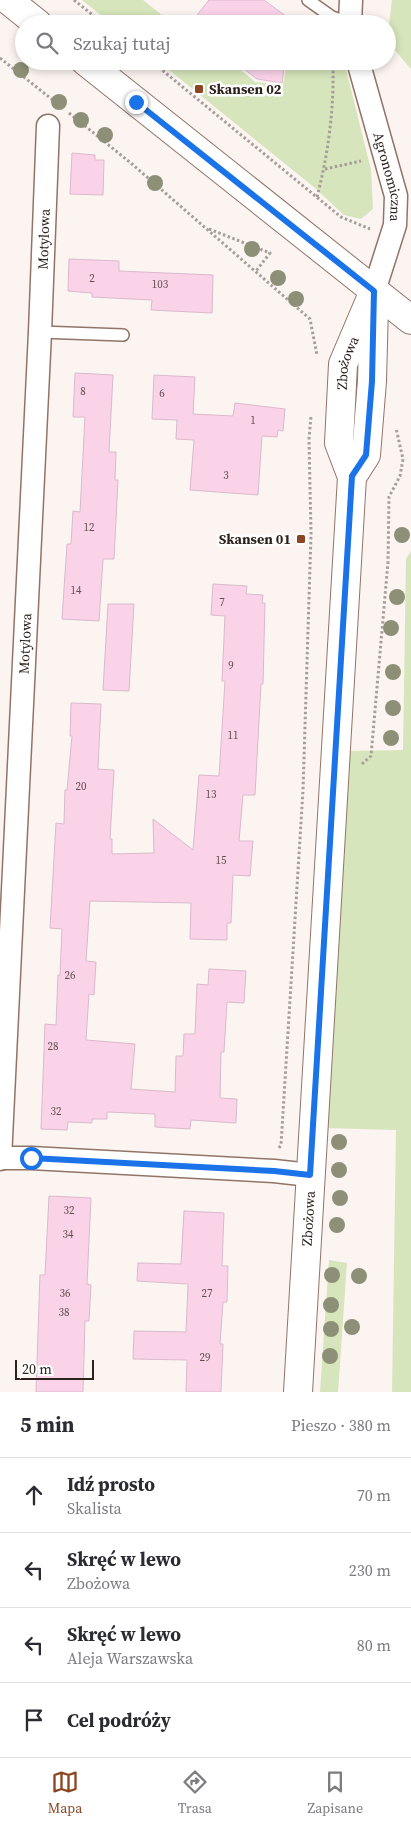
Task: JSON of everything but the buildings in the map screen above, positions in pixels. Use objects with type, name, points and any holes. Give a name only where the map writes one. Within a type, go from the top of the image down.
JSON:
[{"type":"street","points":[[8,0],[27,15]]},
{"type":"street","points":[[350,15],[351,0]]},
{"type":"street","points":[[96,70],[411,320]]},
{"type":"street","name":"Agronomiczna","points":[[361,70],[396,196],[395,225],[374,291]]},
{"type":"street","name":"Motylowa","points":[[0,1159],[40,332],[48,126]]},
{"type":"street","name":"Zbożowa","points":[[352,476],[366,455],[374,291]]},
{"type":"street","name":"Zbożowa","points":[[298,1392],[352,476],[339,443],[343,364],[374,291]]},
{"type":"street","points":[[0,1159],[31,1158],[274,1171],[310,1175]]},
{"type":"lane","points":[[308,0],[329,15]]},
{"type":"lane","points":[[40,332],[123,335]]},
{"type":"path","points":[[74,0],[93,15]]},
{"type":"path","points":[[0,58],[15,70]]},
{"type":"path","points":[[15,70],[62,107]]},
{"type":"path","points":[[162,70],[341,218],[372,230]]},
{"type":"path","points":[[317,197],[325,169],[333,91],[333,70]]},
{"type":"path","points":[[69,112],[310,319],[317,354],[316,363]]},
{"type":"path","points":[[205,227],[270,253],[256,271]]},
{"type":"path","points":[[333,793],[371,756],[388,562],[389,497],[400,476],[403,459],[393,415],[370,398]]},
{"type":"path","points":[[274,1171],[276,1153],[281,1145],[303,790],[311,534],[309,439],[312,411]]},
{"type":"green space","points":[[82,0],[143,0],[162,15],[101,15]]},
{"type":"green space","points":[[392,0],[411,0],[411,69],[396,52],[396,15],[390,15]]},
{"type":"green space","points":[[169,70],[241,70],[255,82],[283,85],[286,70],[346,70],[371,170],[373,209],[361,219],[344,215],[315,188]]},
{"type":"green space","points":[[411,551],[411,1392],[392,1392],[396,1130],[326,1128],[348,751],[403,750],[406,559]]},
{"type":"green space","points":[[329,1260],[347,1263],[338,1392],[320,1392]]},
{"type":"place","name":"Skansen 02","points":[[199,89]]},
{"type":"place","name":"Skansen 01","points":[[301,539]]},
{"type":"route","points":[[31,1158],[274,1171],[310,1175],[352,476],[366,455],[372,381],[374,291],[136,102]]}]
